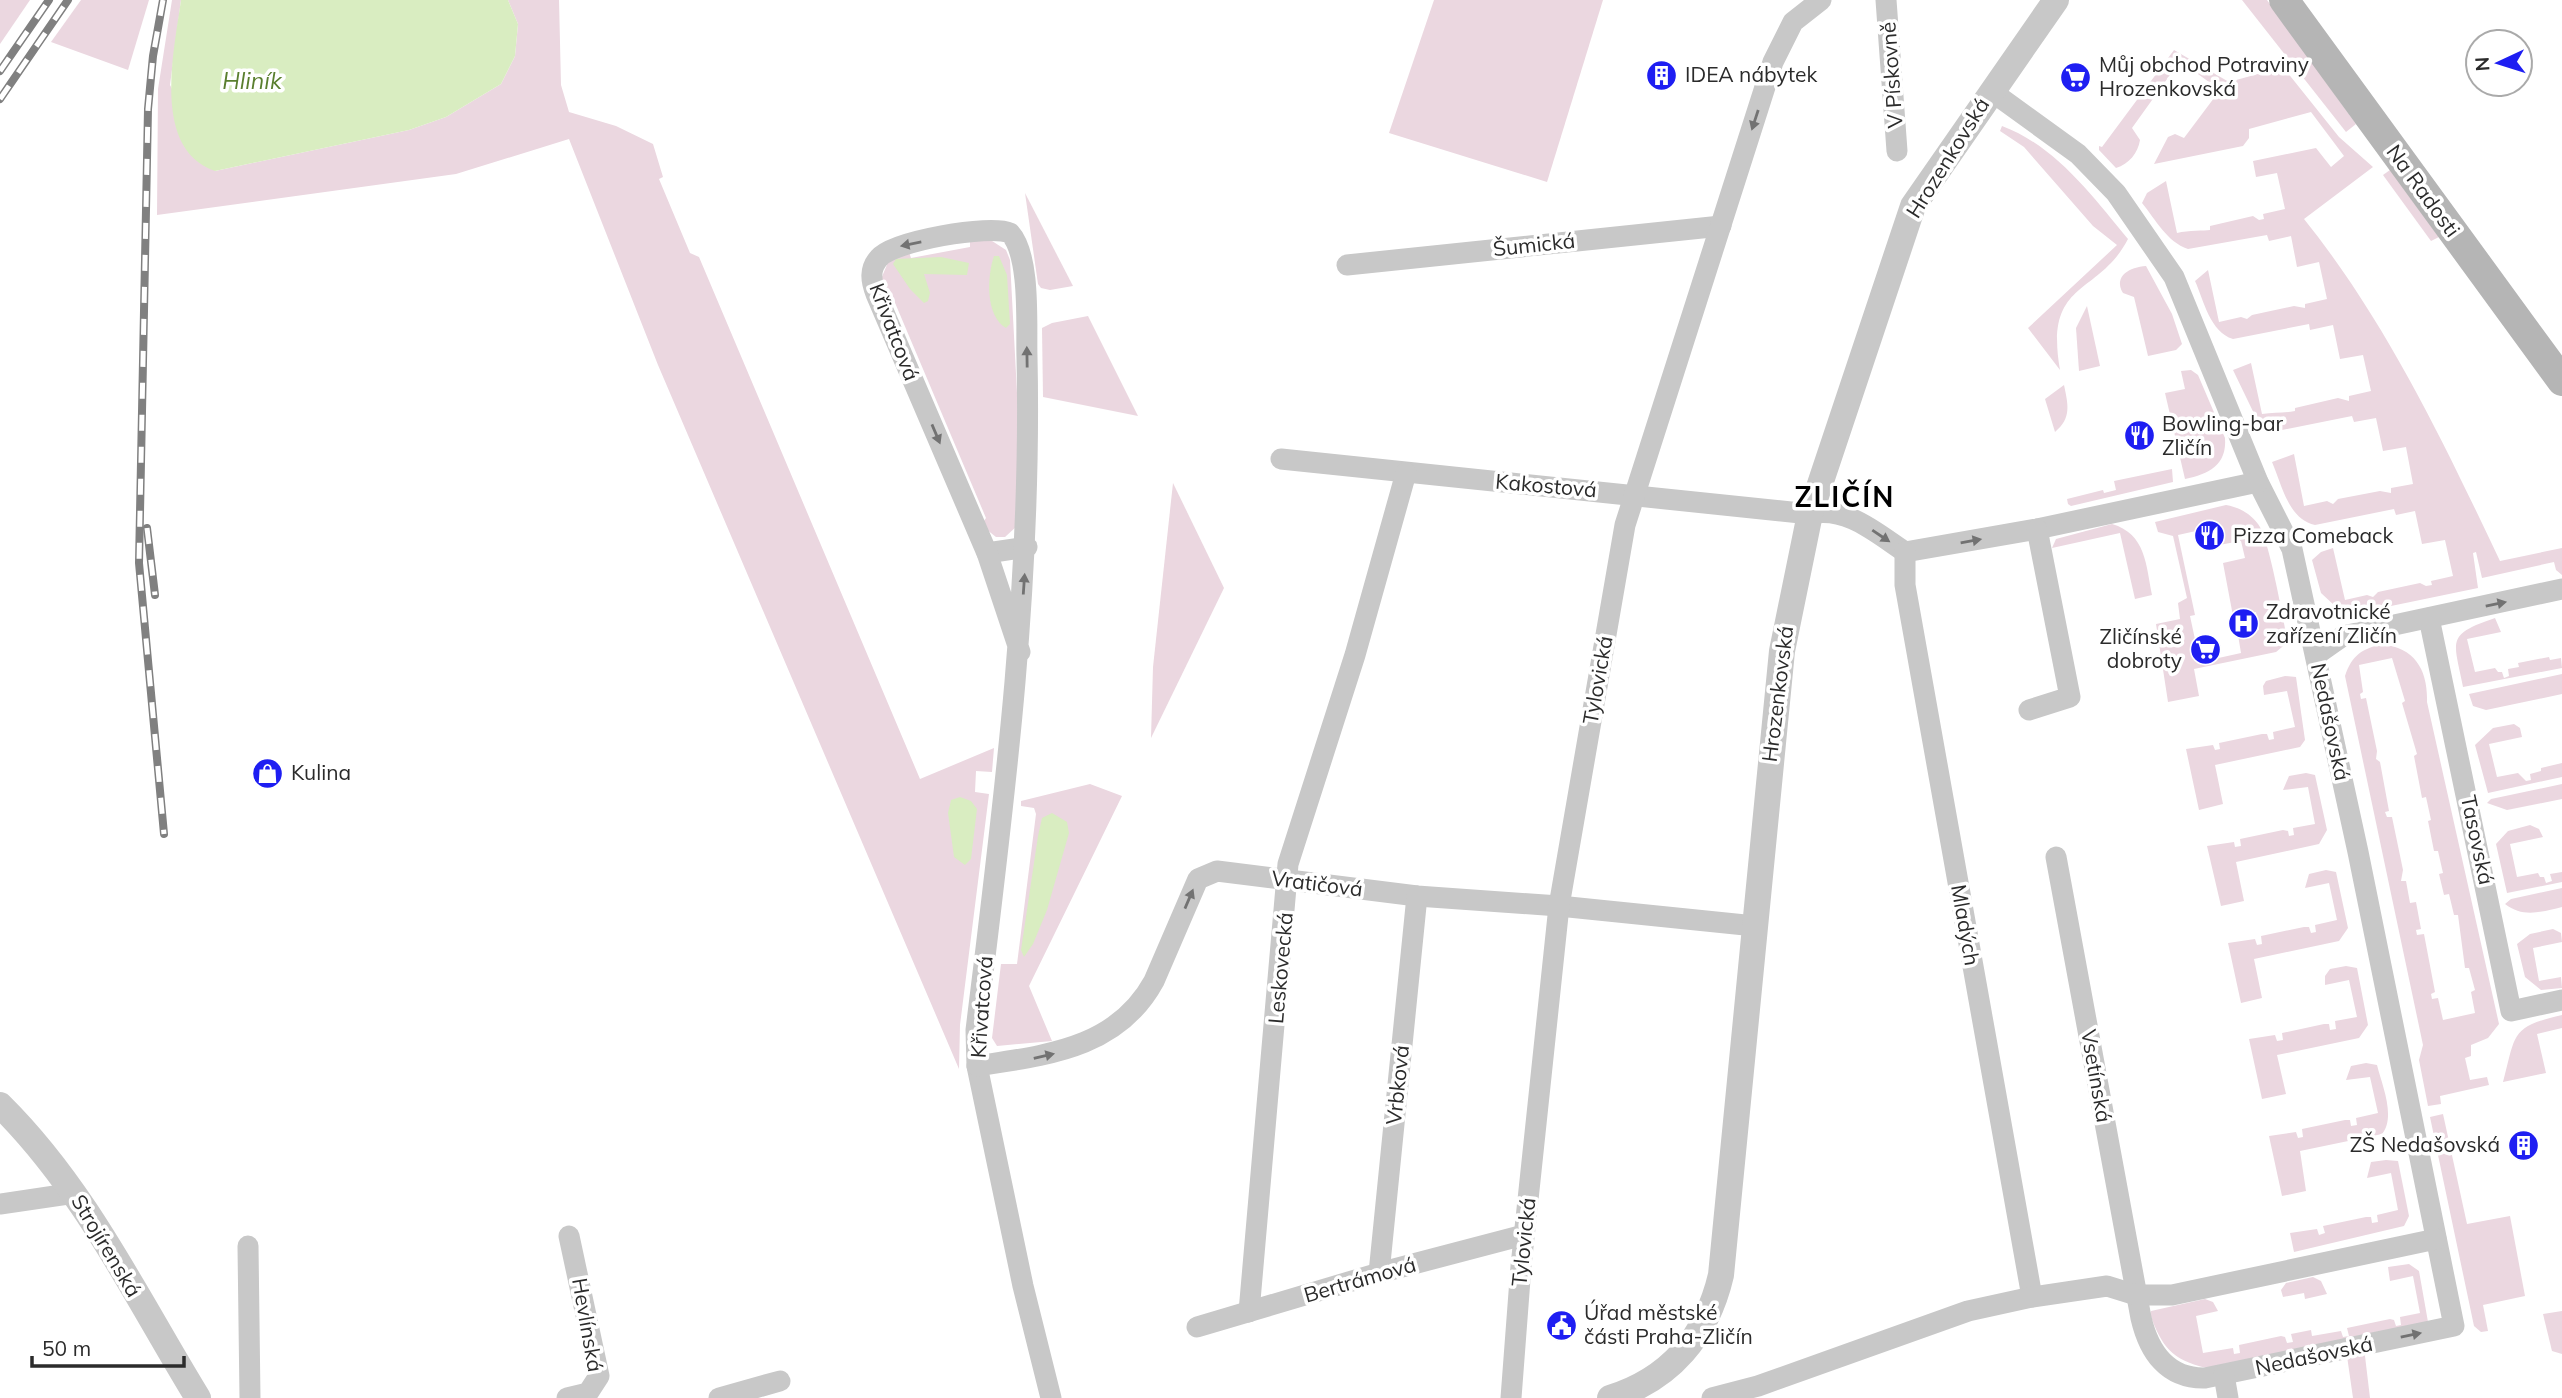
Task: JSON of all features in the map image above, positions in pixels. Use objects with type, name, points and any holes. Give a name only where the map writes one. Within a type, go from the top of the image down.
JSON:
[{"type":"main road","name":"Na Radosti","points":[[2284,0],[2562,381]]},
{"type":"street","name":"Tylovická","points":[[1511,1398],[1524,1235],[1559,906],[1625,525],[1783,38],[1800,15],[1821,0]]},
{"type":"street","name":"V Pískovně","points":[[1886,0],[1897,151]]},
{"type":"street","name":"Hrozenkovská","points":[[1617,1398],[1648,1382],[1674,1364],[1697,1338],[1714,1301],[1726,1238],[1782,651],[1810,513],[1913,206],[2056,0]]},
{"type":"street","name":"Nedašovská","points":[[1991,91],[2078,154],[2116,192],[2174,277],[2258,482],[2292,549],[2454,1326],[2224,1375],[2197,1378],[2165,1366],[2154,1354],[2144,1332],[2136,1294]]},
{"type":"street","name":"Šumická","points":[[1347,265],[1721,226]]},
{"type":"street","name":"Křivatcová","points":[[1020,652],[987,553],[876,294],[872,272],[879,257],[894,248],[988,229],[1004,231],[1016,240],[1024,278],[1028,413],[1027,547],[1020,652],[976,1030],[977,1066],[1023,1286],[1051,1398]]},
{"type":"street","name":"Kakostová","points":[[1281,459],[1810,513]]},
{"type":"street","name":"Leskovecká","points":[[1249,1312],[1288,864],[1355,655],[1406,473]]},
{"type":"street","points":[[1810,513],[1826,510],[1841,514],[1905,552],[2037,530],[2258,482]]},
{"type":"street","points":[[2029,710],[2070,697],[2037,530]]},
{"type":"street","points":[[987,553],[1027,547]]},
{"type":"street","name":"Mladých","points":[[1905,552],[1907,599],[2032,1297]]},
{"type":"street","points":[[2316,655],[2343,636],[2562,589]]},
{"type":"street","name":"Tasovská","points":[[2429,618],[2511,1011],[2562,1000]]},
{"type":"street","name":"Vsetínská","points":[[2056,857],[2136,1294]]},
{"type":"street","name":"Vratičová","points":[[977,1066],[1043,1057],[1076,1047],[1121,1024],[1145,997],[1200,877],[1217,871],[1417,896],[1559,906],[1755,926]]},
{"type":"street","name":"Vrbková","points":[[1379,1273],[1417,896]]},
{"type":"street","name":"Strojírenská","points":[[0,1105],[48,1156],[75,1192],[198,1398]]},
{"type":"street","points":[[0,1204],[75,1192]]},
{"type":"street","name":"Bertrámová","points":[[1198,1328],[1379,1273],[1524,1235]]},
{"type":"street","name":"Hevlínská","points":[[568,1398],[588,1392],[599,1376],[569,1236]]},
{"type":"street","points":[[1712,1398],[1758,1386],[1968,1311],[2032,1297],[2107,1286],[2136,1294],[2172,1295],[2436,1239]]},
{"type":"street","points":[[248,1246],[250,1398]]},
{"type":"street","points":[[2224,1375],[2228,1398]]},
{"type":"street","points":[[719,1398],[780,1381]]},
{"type":"shaded area","points":[[0,0],[30,0],[0,44]]},
{"type":"shaded area","points":[[81,0],[149,0],[128,70],[51,42]]},
{"type":"shaded area","points":[[172,0],[181,0],[170,85],[215,171],[409,130],[446,117],[501,84],[515,56],[518,24],[508,0],[559,0],[561,85],[569,112],[616,126],[653,144],[663,177],[659,179],[690,253],[699,257],[920,779],[994,748],[992,772],[976,771],[975,792],[989,794],[960,1025],[959,1069],[658,365],[569,139],[456,174],[157,215],[158,89]]},
{"type":"shaded area","points":[[1434,0],[1603,0],[1547,182],[1389,133]]},
{"type":"shaded area","points":[[2242,0],[2267,0],[2356,124],[2346,132]]},
{"type":"shaded area","points":[[2174,50],[2229,82],[2283,67],[2339,137],[2373,167],[2304,219],[2361,299],[2412,384],[2500,561],[2562,548],[2562,575],[2556,570],[2554,562],[2482,578],[2476,552],[2473,553],[2478,588],[2362,612],[2346,611],[2335,606],[2321,593],[2312,560],[2321,552],[2333,548],[2345,600],[2367,595],[2373,597],[2378,592],[2420,583],[2432,585],[2431,581],[2453,576],[2445,540],[2422,544],[2415,511],[2396,515],[2394,509],[2315,525],[2306,522],[2298,516],[2287,500],[2272,462],[2294,454],[2304,506],[2327,501],[2333,504],[2338,499],[2380,491],[2391,493],[2391,488],[2413,484],[2406,447],[2383,451],[2376,418],[2354,422],[2352,416],[2277,431],[2261,428],[2233,370],[2251,363],[2262,414],[2291,412],[2295,411],[2295,408],[2338,398],[2349,401],[2349,396],[2371,391],[2363,355],[2340,359],[2333,325],[2310,330],[2309,324],[2233,339],[2213,323],[2195,281],[2208,270],[2219,322],[2241,317],[2247,319],[2252,315],[2294,306],[2305,308],[2305,304],[2327,299],[2319,262],[2297,267],[2291,236],[2269,241],[2267,235],[2188,249],[2168,236],[2142,203],[2147,193],[2166,181],[2177,233],[2210,230],[2210,226],[2253,216],[2259,220],[2264,219],[2263,214],[2285,209],[2277,173],[2256,177],[2253,161],[2316,148],[2331,167],[2344,156],[2311,112],[2249,129],[2249,138],[2243,146],[2154,164],[2168,137],[2175,134],[2184,138],[2220,90],[2180,61],[2132,128],[2140,140],[2135,154],[2125,164],[2116,168],[2099,150],[2099,146],[2102,147]]},
{"type":"shaded area","points":[[2002,126],[2040,146],[2056,159],[2087,190],[2128,239],[2116,258],[2067,304],[2060,319],[2057,341],[2060,370],[2028,328],[2117,245],[2093,226],[2024,147],[2000,131]]},
{"type":"shaded area","points":[[2390,170],[2439,237],[2431,241],[2383,175]]},
{"type":"shaded area","points":[[1025,193],[1073,286],[1050,290],[1041,288],[1038,284]]},
{"type":"shaded area","points":[[989,239],[1006,250],[1010,260],[1018,412],[1017,526],[1005,537],[996,537],[981,525],[986,518],[890,291],[882,291],[881,279],[889,260],[909,252],[911,258],[970,247],[970,241]]},
{"type":"shaded area","points":[[2146,266],[2172,314],[2182,344],[2176,350],[2148,356],[2134,297],[2123,293],[2120,287],[2122,277],[2129,270]]},
{"type":"shaded area","points":[[2087,306],[2100,366],[2079,371],[2076,328]]},
{"type":"shaded area","points":[[1088,316],[1138,416],[1043,397],[1042,328],[1052,323]]},
{"type":"shaded area","points":[[2191,370],[2198,375],[2225,438],[2225,447],[2220,462],[2215,467],[2185,479],[2165,393],[2185,389],[2181,371]]},
{"type":"shaded area","points":[[2064,385],[2066,416],[2055,432],[2045,399]]},
{"type":"shaded area","points":[[2172,469],[2173,482],[2071,506],[2068,504],[2067,499],[2103,490],[2104,493],[2116,490],[2114,481]]},
{"type":"shaded area","points":[[1173,483],[1224,588],[1151,738],[1153,667]]},
{"type":"shaded area","points":[[2226,505],[2251,517],[2258,524],[2267,545],[2288,642],[2276,652],[2194,669],[2199,696],[2168,702],[2156,624],[2180,619],[2178,603],[2187,598],[2173,536],[2158,532],[2155,522]],"holes":[[[2214,527],[2219,545],[2241,541],[2245,558],[2223,563],[2233,616],[2256,612],[2259,630],[2238,635],[2241,653],[2205,661],[2201,643],[2196,644],[2190,616],[2195,615],[2178,535]]]},
{"type":"shaded area","points":[[2112,524],[2132,535],[2138,543],[2146,562],[2152,595],[2135,599],[2120,533],[2052,548],[2056,539]]},
{"type":"shaded area","points":[[2495,618],[2501,632],[2467,639],[2475,672],[2495,668],[2502,672],[2504,678],[2509,676],[2508,669],[2519,667],[2518,663],[2549,657],[2550,660],[2561,658],[2562,668],[2463,687],[2457,659],[2457,641],[2468,629]]},
{"type":"shaded area","points":[[2382,644],[2403,650],[2417,663],[2425,680],[2427,702],[2499,1024],[2488,1038],[2471,1045],[2471,1056],[2465,1058],[2470,1080],[2487,1077],[2489,1085],[2440,1096],[2441,1104],[2428,1106],[2419,1060],[2423,1045],[2345,676],[2355,658]],"holes":[[[2392,658],[2405,701],[2402,703],[2417,754],[2414,756],[2422,798],[2426,797],[2434,851],[2438,851],[2443,873],[2439,874],[2444,895],[2449,894],[2454,915],[2458,915],[2465,968],[2469,968],[2475,990],[2471,992],[2475,1013],[2443,1020],[2438,998],[2432,999],[2431,994],[2435,992],[2424,934],[2417,935],[2416,930],[2421,929],[2416,902],[2410,903],[2406,881],[2401,881],[2403,870],[2392,817],[2387,817],[2385,812],[2389,811],[2380,762],[2376,759],[2377,751],[2366,698],[2361,699],[2360,694],[2363,692],[2359,665]]]},
{"type":"shaded area","points":[[2562,674],[2562,694],[2486,710],[2473,706],[2469,694]]},
{"type":"shaded area","points":[[2285,676],[2296,677],[2305,740],[2300,747],[2215,765],[2223,804],[2199,810],[2186,749],[2213,745],[2215,750],[2220,749],[2219,743],[2262,734],[2267,734],[2269,740],[2274,739],[2273,732],[2295,727],[2287,691],[2264,695],[2263,686],[2266,681]]},
{"type":"shaded area","points":[[2514,724],[2520,728],[2522,737],[2489,744],[2497,777],[2518,773],[2526,781],[2531,780],[2530,774],[2562,763],[2562,777],[2488,793],[2475,745],[2493,728]]},
{"type":"shaded area","points":[[2306,773],[2315,775],[2327,830],[2319,844],[2236,862],[2244,901],[2221,906],[2207,846],[2234,842],[2235,847],[2241,846],[2240,839],[2283,830],[2288,831],[2289,836],[2294,835],[2293,828],[2315,824],[2308,787],[2283,790],[2289,776]]},
{"type":"shaded area","points":[[1090,784],[1122,796],[1029,986],[1052,1041],[997,1046],[992,1038],[1001,964],[1017,964],[1036,814],[1034,808],[1021,806],[1021,801]]},
{"type":"shaded area","points":[[2562,784],[2562,799],[2507,810],[2487,803],[2491,799]]},
{"type":"shaded area","points":[[2530,825],[2539,829],[2543,837],[2510,844],[2517,877],[2538,873],[2540,877],[2544,877],[2546,883],[2552,881],[2550,874],[2562,872],[2562,882],[2507,893],[2496,844],[2508,831]]},
{"type":"shaded area","points":[[2326,870],[2336,872],[2348,928],[2339,941],[2254,959],[2262,998],[2241,1003],[2228,943],[2255,939],[2257,945],[2262,944],[2261,936],[2304,927],[2309,927],[2311,933],[2316,932],[2315,925],[2337,920],[2329,883],[2305,888],[2309,874]]},
{"type":"shaded area","points":[[2562,888],[2562,907],[2525,912],[2505,904],[2511,899]]},
{"type":"shaded area","points":[[2553,929],[2561,933],[2562,942],[2533,948],[2539,981],[2561,977],[2562,988],[2541,990],[2525,977],[2517,944],[2530,934]]},
{"type":"shaded area","points":[[2346,966],[2357,968],[2368,1025],[2359,1038],[2277,1055],[2286,1094],[2262,1099],[2249,1039],[2275,1035],[2277,1041],[2283,1040],[2282,1033],[2324,1024],[2329,1024],[2330,1030],[2336,1029],[2335,1021],[2357,1017],[2349,980],[2325,985],[2325,976],[2330,969]]},
{"type":"shaded area","points":[[2562,1015],[2562,1028],[2537,1034],[2546,1073],[2503,1082],[2510,1053],[2518,1035],[2533,1024]]},
{"type":"shaded area","points":[[2366,1063],[2377,1065],[2387,1101],[2388,1119],[2382,1134],[2300,1151],[2306,1191],[2282,1196],[2269,1136],[2296,1132],[2298,1138],[2303,1137],[2302,1129],[2345,1120],[2350,1120],[2351,1126],[2357,1125],[2356,1118],[2378,1113],[2370,1077],[2346,1080],[2351,1066]]},
{"type":"shaded area","points":[[2443,1114],[2467,1224],[2510,1216],[2525,1296],[2483,1305],[2488,1331],[2481,1332],[2474,1326],[2430,1117]]},
{"type":"shaded area","points":[[2398,1161],[2409,1216],[2404,1226],[2294,1252],[2290,1233],[2317,1229],[2319,1235],[2325,1233],[2323,1226],[2366,1217],[2371,1217],[2372,1223],[2378,1222],[2377,1215],[2398,1210],[2391,1173],[2367,1178],[2371,1162]]},
{"type":"shaded area","points":[[2409,1264],[2419,1271],[2428,1322],[2206,1368],[2184,1360],[2169,1350],[2150,1314],[2151,1311],[2205,1299],[2213,1302],[2218,1311],[2196,1316],[2203,1353],[2233,1348],[2234,1354],[2240,1353],[2239,1345],[2281,1336],[2285,1337],[2287,1343],[2293,1342],[2291,1334],[2311,1330],[2312,1336],[2341,1331],[2343,1337],[2349,1336],[2347,1328],[2390,1319],[2394,1320],[2396,1326],[2401,1325],[2400,1317],[2420,1313],[2413,1276],[2390,1281],[2388,1267]]},
{"type":"shaded area","points":[[2313,1277],[2321,1281],[2327,1294],[2305,1299],[2304,1293],[2283,1297],[2281,1290],[2286,1283]]},
{"type":"shaded area","points":[[2562,1311],[2562,1354],[2552,1351],[2543,1314]]},
{"type":"shaded area","points":[[2367,1344],[2365,1356],[2370,1398],[2353,1398],[2346,1349]]},
{"type":"water","name":"Hliník","points":[[181,0],[508,0],[518,24],[515,56],[501,84],[446,117],[409,130],[215,171],[195,159],[182,142],[174,121],[172,71]]},
{"type":"water","points":[[994,256],[999,256],[1007,275],[1010,324],[1006,328],[999,322],[991,305],[989,284]]},
{"type":"water","points":[[941,257],[969,263],[967,275],[924,274],[930,293],[928,301],[924,303],[910,289],[893,264],[896,259]]},
{"type":"water","points":[[960,797],[971,801],[977,809],[971,859],[965,865],[954,857],[948,813],[951,800]]},
{"type":"water","points":[[1052,813],[1067,822],[1069,833],[1047,910],[1033,944],[1024,957],[1021,950],[1038,836],[1042,818]]},
{"type":"railway","points":[[0,71],[49,0]]},
{"type":"railway","points":[[0,99],[68,0]]},
{"type":"railway","points":[[163,0],[153,56],[148,109],[139,563],[164,834]]},
{"type":"railway","points":[[147,528],[155,595]]},
{"type":"place","name":"IDEA nábytek","points":[[1662,75]]},
{"type":"place","name":"Můj obchod Potraviny Hrozenkovská","points":[[2076,77]]},
{"type":"place","name":"Bowling-bar Zličín","points":[[2139,436]]},
{"type":"place","name":"Pizza Comeback","points":[[2210,536]]},
{"type":"place","name":"Zdravotnické zařízení Zličín","points":[[2243,624]]},
{"type":"place","name":"Zličínské dobroty","points":[[2205,649]]},
{"type":"place","name":"Kulina","points":[[268,773]]},
{"type":"place","name":"ZŠ Nedašovská","points":[[2523,1145]]},
{"type":"place","name":"Úřad městské části Praha-Zličín","points":[[1561,1325]]},
{"type":"district","name":"ZLIČÍN","points":[[1845,497]]}]
